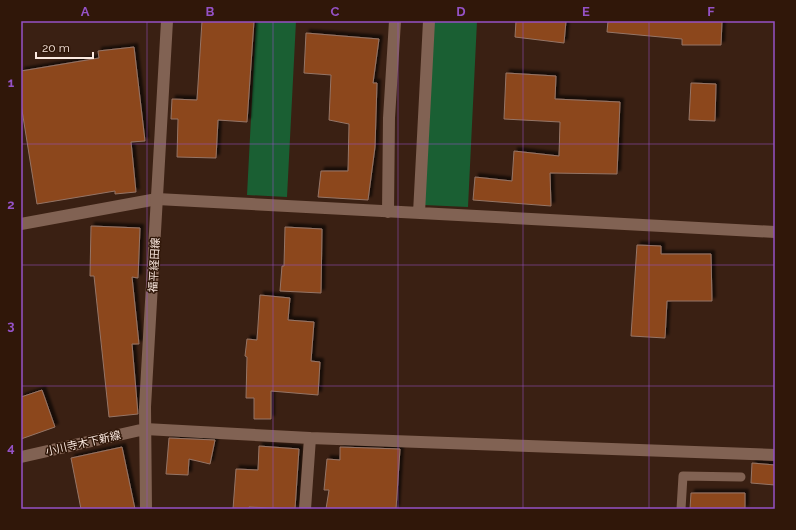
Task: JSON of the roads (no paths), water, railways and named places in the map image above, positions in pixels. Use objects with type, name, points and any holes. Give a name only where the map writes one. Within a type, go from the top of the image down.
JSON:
[{"type":"street","name":"福平経田線","points":[[146,509],[145,429],[167,21]]},
{"type":"street","points":[[388,212],[389,118],[395,21]]},
{"type":"street","points":[[419,213],[429,21]]},
{"type":"street","points":[[21,224],[157,199],[775,232]]},
{"type":"street","name":"小川寺木下新線","points":[[21,457],[145,429],[310,438],[775,455]]},
{"type":"street","points":[[304,509],[310,438]]},
{"type":"lane","points":[[681,509],[684,476],[741,477]]}]
